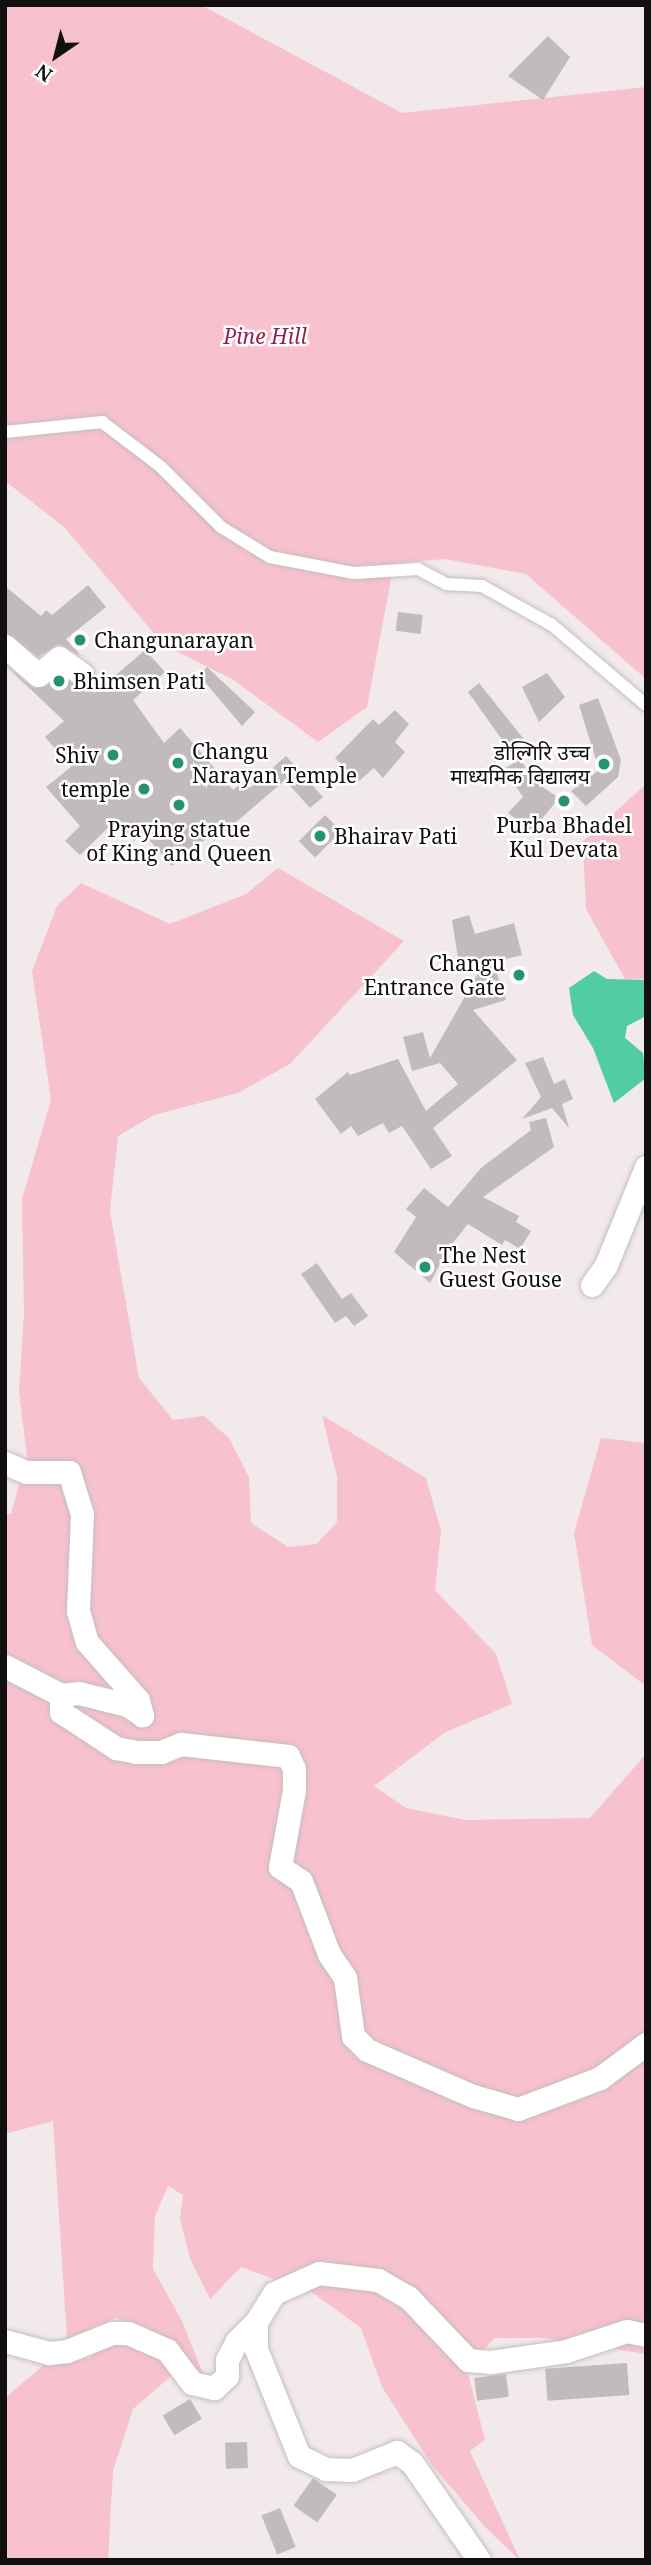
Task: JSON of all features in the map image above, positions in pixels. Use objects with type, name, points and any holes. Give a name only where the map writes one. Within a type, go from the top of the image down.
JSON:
[{"type":"street","points":[[5,646],[38,676],[59,658],[82,674]]},
{"type":"street","points":[[592,1285],[606,1265],[646,1167]]},
{"type":"street","points":[[5,1463],[26,1472],[69,1472],[82,1514],[78,1611],[87,1642],[138,1700],[142,1715],[115,1702],[79,1693],[61,1695],[5,1666]]},
{"type":"street","points":[[61,1695],[61,1713],[116,1748],[161,1752],[181,1744],[194,1744],[288,1756],[294,1769],[294,1790],[281,1867],[301,1881],[330,1954],[345,1978],[353,2036],[367,2050],[472,2096],[518,2109],[600,2078],[646,2044]]},
{"type":"street","points":[[5,2341],[49,2353],[67,2351],[112,2333],[128,2333],[167,2350],[192,2383],[214,2388],[228,2376],[226,2360],[236,2342],[256,2322],[274,2293],[318,2273],[378,2280],[408,2297],[468,2360],[490,2362],[533,2357],[627,2331],[646,2334]]},
{"type":"street","points":[[256,2322],[256,2349],[262,2371],[299,2456],[326,2469],[352,2470],[397,2452],[412,2463],[479,2560]]},
{"type":"lane","points":[[5,432],[102,422],[161,467],[221,527],[270,557],[354,573],[418,569],[446,584],[482,586],[552,625],[646,705]]},
{"type":"green space","name":"Pine Hill","points":[[5,5],[201,5],[402,113],[646,87],[646,679],[526,574],[445,559],[394,563],[367,707],[318,742],[232,679],[164,645],[64,527],[5,481]]},
{"type":"green space","points":[[646,784],[646,979],[625,979],[586,909],[583,841]]},
{"type":"green space","points":[[278,868],[404,941],[290,1064],[238,1093],[154,1115],[118,1136],[110,1211],[139,1378],[173,1420],[204,1416],[229,1438],[249,1477],[251,1523],[288,1547],[317,1544],[337,1522],[337,1477],[322,1415],[426,1478],[441,1531],[435,1590],[496,1654],[512,1704],[444,1733],[374,1786],[406,1808],[465,1820],[590,1818],[646,1754],[646,2354],[545,2338],[494,2338],[467,2369],[485,2440],[470,2451],[520,2560],[485,2527],[432,2465],[382,2387],[361,2328],[313,2293],[241,2267],[210,2299],[190,2259],[180,2218],[183,2195],[168,2186],[155,2216],[153,2269],[182,2321],[203,2374],[148,2328],[116,2318],[67,2339],[53,2121],[5,2134],[5,1514],[11,1514],[27,1456],[19,1392],[24,1313],[22,1199],[51,1100],[32,971],[57,906],[81,883],[170,924],[246,894]]},
{"type":"green space","points":[[601,1438],[646,1443],[646,1686],[592,1645],[574,1533]]},
{"type":"green space","points":[[126,2340],[164,2357],[171,2376],[133,2409],[113,2471],[108,2560],[5,2560],[5,2398],[46,2363],[90,2358],[96,2349]]},
{"type":"shaded area","points":[[594,971],[607,979],[646,980],[646,1016],[627,1026],[625,1038],[643,1053],[646,1078],[614,1103],[593,1048],[573,1015],[569,988]]},
{"type":"building","points":[[548,36],[570,57],[543,100],[508,76]]},
{"type":"building","points":[[88,585],[106,607],[66,639],[81,656],[59,644],[38,657],[5,632],[5,586],[41,616],[46,610],[52,615]]},
{"type":"building","points":[[398,612],[423,615],[420,634],[396,631]]},
{"type":"building","points":[[145,650],[165,672],[133,700],[164,743],[180,728],[233,790],[244,781],[250,788],[286,756],[323,797],[310,808],[285,780],[214,841],[210,836],[172,866],[143,833],[134,841],[116,820],[80,855],[65,841],[80,826],[46,787],[71,767],[45,737],[64,721],[5,665],[34,688],[46,686],[60,676],[95,693]]},
{"type":"building","points":[[207,667],[255,712],[242,726],[199,675]]},
{"type":"building","points":[[547,673],[565,697],[539,722],[522,687]]},
{"type":"building","points":[[479,683],[531,748],[513,755],[468,692]]},
{"type":"building","points":[[598,698],[621,760],[618,777],[586,806],[571,791],[599,770],[579,705]]},
{"type":"building","points":[[395,710],[409,724],[395,742],[405,752],[383,778],[374,768],[359,781],[335,758],[373,719],[379,725]]},
{"type":"building","points":[[520,759],[535,782],[559,798],[532,831],[508,813],[523,797],[504,769]]},
{"type":"building","name":"Bhairav Pati","points":[[325,815],[341,831],[315,857],[299,841]]},
{"type":"building","points":[[469,915],[475,934],[514,923],[522,955],[493,962],[506,1000],[473,1010],[517,1060],[433,1128],[452,1156],[431,1169],[402,1126],[389,1133],[383,1123],[358,1136],[351,1126],[341,1134],[315,1099],[348,1072],[350,1075],[398,1059],[426,1111],[458,1084],[440,1063],[412,1071],[403,1037],[423,1032],[430,1058],[484,963],[460,970],[452,920]]},
{"type":"building","points":[[543,1057],[554,1084],[565,1079],[573,1099],[562,1104],[569,1128],[552,1108],[522,1119],[541,1097],[525,1063]]},
{"type":"building","points":[[546,1118],[554,1147],[483,1197],[519,1216],[516,1222],[531,1231],[520,1249],[505,1240],[502,1245],[468,1224],[448,1249],[430,1283],[394,1252],[416,1217],[406,1209],[424,1188],[448,1207],[481,1168],[531,1130],[529,1122]]},
{"type":"building","points":[[317,1263],[342,1299],[351,1293],[368,1316],[354,1326],[346,1316],[335,1323],[301,1274]]},
{"type":"building","points":[[627,2363],[629,2395],[547,2401],[545,2369]]},
{"type":"building","points":[[506,2374],[509,2397],[477,2401],[474,2378]]},
{"type":"building","points":[[190,2399],[202,2419],[174,2435],[163,2415]]},
{"type":"building","points":[[247,2442],[248,2468],[226,2469],[225,2443]]},
{"type":"building","points":[[313,2478],[337,2495],[317,2522],[293,2506]]},
{"type":"building","points":[[280,2508],[296,2547],[277,2554],[261,2515]]},
{"type":"place","name":"Changunarayan","points":[[80,640]]},
{"type":"place","name":"Bhimsen Pati","points":[[59,681]]},
{"type":"place","name":"Shiv","points":[[113,755]]},
{"type":"place","name":"Changu Narayan Temple","points":[[178,763]]},
{"type":"place","name":"डोल्गिरि उच्च माध्यमिक विद्यालय","points":[[604,764]]},
{"type":"place","name":"temple","points":[[144,789]]},
{"type":"place","name":"Purba Bhadel Kul Devata","points":[[564,801]]},
{"type":"place","name":"Praying statue of King and Queen","points":[[179,805]]},
{"type":"place","name":"Bhairav Pati","points":[[320,836]]},
{"type":"place","name":"Changu Entrance Gate","points":[[519,975]]},
{"type":"place","name":"The Nest Guest Gouse","points":[[425,1267]]}]
